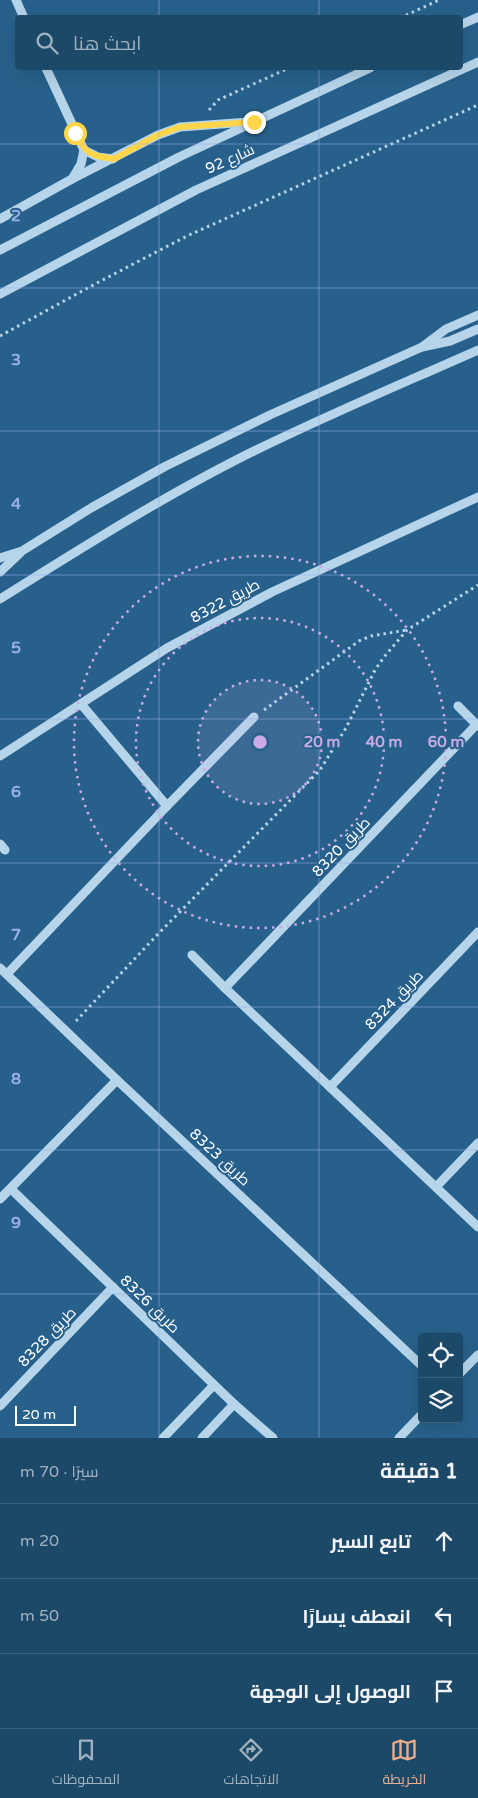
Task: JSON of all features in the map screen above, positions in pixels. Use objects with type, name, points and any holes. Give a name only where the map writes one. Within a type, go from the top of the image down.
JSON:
[{"type":"street","points":[[16,0],[23,15]]},
{"type":"street","points":[[463,24],[478,17]]},
{"type":"street","name":"شارع 92","points":[[463,69],[478,62]]},
{"type":"street","points":[[47,70],[84,150],[81,164],[72,179]]},
{"type":"street","name":"شارع 92","points":[[0,250],[179,157],[366,70]]},
{"type":"street","name":"شارع 92","points":[[0,294],[196,190],[460,70]]},
{"type":"street","points":[[0,219],[72,179],[158,135],[180,127],[198,124],[254,122]]},
{"type":"street","points":[[84,150],[98,157],[114,159]]},
{"type":"street","points":[[422,347],[446,329],[478,315]]},
{"type":"street","points":[[0,572],[22,551],[91,508],[164,467],[272,414],[422,347],[450,341],[478,329]]},
{"type":"street","points":[[0,599],[170,495],[236,460],[302,428],[478,350]]},
{"type":"street","name":"طريق 8322","points":[[0,756],[167,648],[272,592],[478,497]]},
{"type":"street","points":[[0,558],[22,551]]},
{"type":"street","points":[[81,704],[167,806]]},
{"type":"street","points":[[458,706],[477,725]]},
{"type":"street","points":[[8,974],[254,717]]},
{"type":"street","name":"طريق 8320","points":[[225,988],[477,725]]},
{"type":"street","name":"طريق 8324","points":[[330,1087],[478,932]]},
{"type":"street","points":[[192,955],[478,1227]]},
{"type":"street","name":"طريق 8323","points":[[0,968],[418,1362]]},
{"type":"street","points":[[0,1199],[118,1080]]},
{"type":"street","points":[[436,1187],[478,1143]]},
{"type":"street","name":"طريق 8326","points":[[10,1189],[234,1404],[273,1438]]},
{"type":"street","name":"طريق 8328","points":[[0,1406],[113,1287]]},
{"type":"street","points":[[463,1370],[478,1355]]},
{"type":"street","points":[[163,1438],[214,1385]]},
{"type":"street","points":[[202,1438],[234,1404]]},
{"type":"street","points":[[399,1438],[418,1418]]},
{"type":"path","points":[[406,15],[439,0]]},
{"type":"path","points":[[198,124],[218,100],[285,70]]},
{"type":"path","points":[[0,336],[187,236],[478,105]]},
{"type":"path","points":[[67,1032],[159,933],[320,770],[346,728],[374,670],[407,630],[478,586]]},
{"type":"path","points":[[254,717],[359,641],[370,636],[407,630]]},
{"type":"route","points":[[75,133],[84,150],[98,157],[114,159],[158,135],[180,127],[198,124],[254,122]]}]
